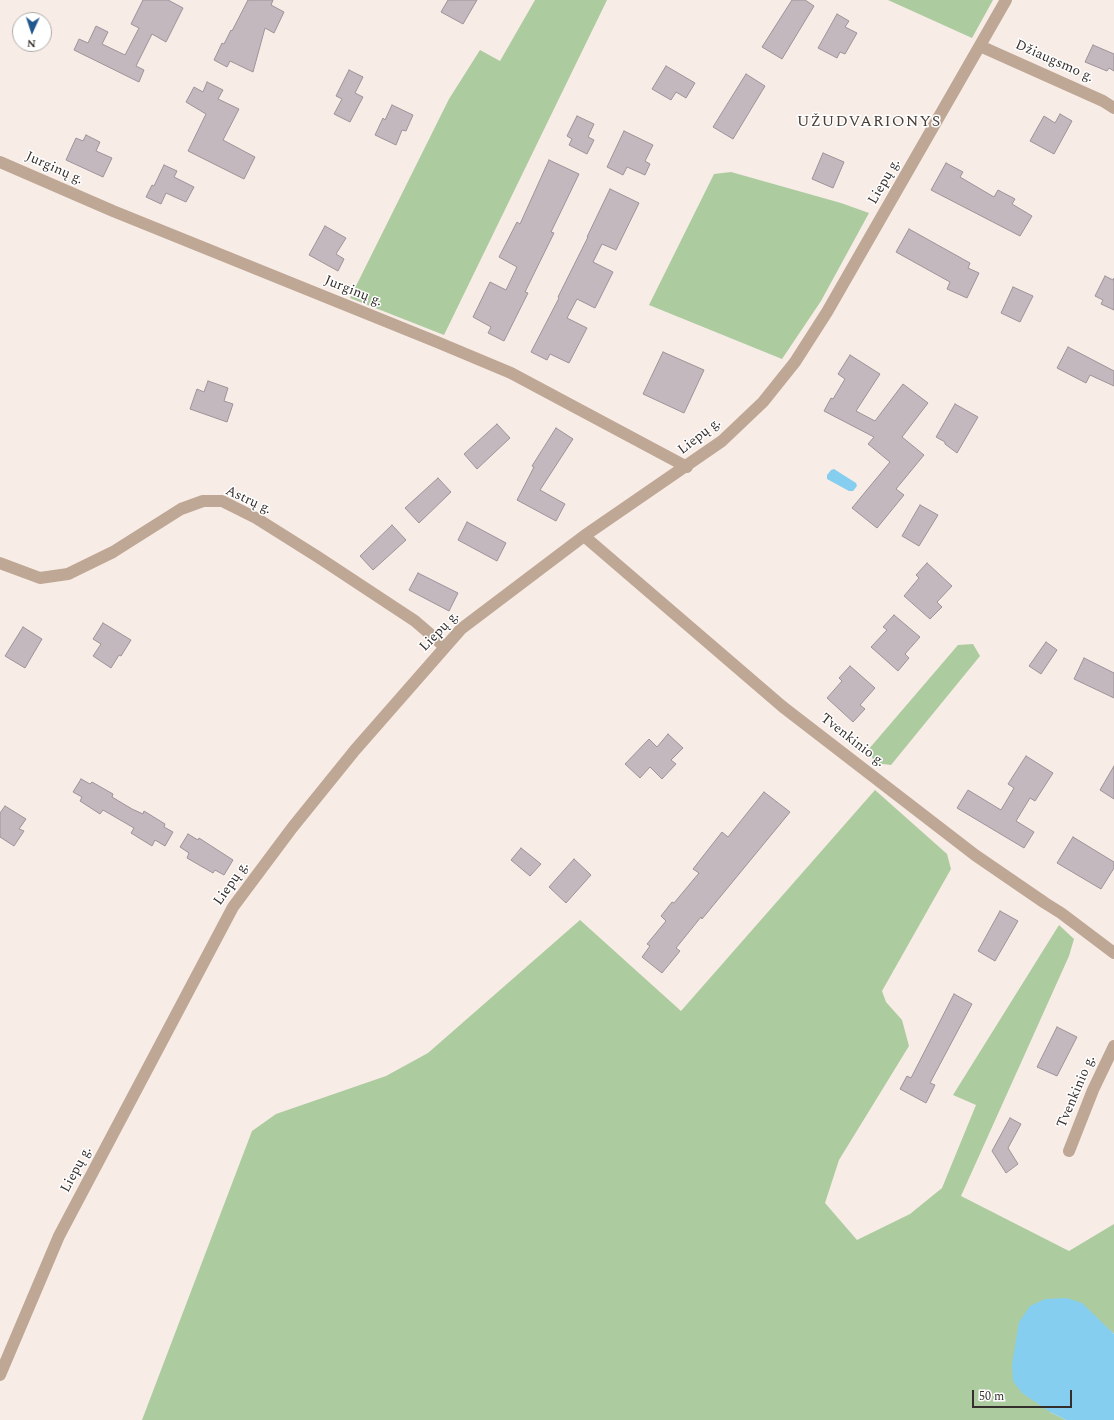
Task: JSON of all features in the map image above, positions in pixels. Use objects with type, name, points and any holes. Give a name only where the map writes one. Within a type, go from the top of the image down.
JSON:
[{"type":"street","name":"Liepų g.","points":[[0,1375],[59,1236],[232,907],[292,828],[355,750],[461,629],[584,536],[687,467],[722,441],[763,402],[795,362],[828,312],[1006,0]]},
{"type":"street","name":"Džiaugsmo g.","points":[[980,46],[1103,101],[1114,108]]},
{"type":"street","name":"Jurginų g.","points":[[0,162],[113,211],[511,373],[687,467]]},
{"type":"street","name":"Astrų g.","points":[[0,563],[40,578],[68,574],[113,552],[181,509],[203,501],[222,501],[256,518],[416,621],[445,647]]},
{"type":"street","name":"Tvenkinio g.","points":[[584,536],[783,706],[975,855],[1061,913],[1114,953]]},
{"type":"street","name":"Tvenkinio g.","points":[[1069,1151],[1093,1090],[1114,1046]]},
{"type":"green space","points":[[535,0],[607,0],[444,335],[350,298],[449,99],[480,50],[500,61]]},
{"type":"green space","points":[[888,0],[993,0],[972,38]]},
{"type":"green space","points":[[731,172],[841,203],[869,213],[821,301],[782,359],[649,305],[714,174]]},
{"type":"green space","points":[[973,644],[980,656],[891,765],[875,763],[868,750],[958,645]]},
{"type":"green space","points":[[875,790],[947,854],[951,869],[882,991],[886,1002],[902,1020],[909,1046],[839,1160],[825,1203],[857,1240],[910,1214],[942,1188],[976,1105],[953,1095],[1059,925],[1074,939],[1069,956],[961,1196],[1069,1251],[1114,1224],[1114,1334],[1101,1323],[1050,1412],[1066,1420],[142,1420],[252,1131],[276,1114],[386,1076],[428,1053],[580,920],[681,1011]]},
{"type":"water","points":[[834,469],[856,483],[857,486],[853,491],[849,491],[827,479],[827,475]]},
{"type":"water","points":[[1067,1298],[1082,1303],[1114,1334],[1114,1420],[1066,1420],[1050,1412],[1022,1393],[1013,1381],[1012,1365],[1019,1322],[1030,1306],[1045,1299]]},
{"type":"building","points":[[143,0],[168,0],[183,8],[166,42],[152,34],[136,66],[144,70],[139,82],[74,50],[79,39],[88,43],[96,26],[108,32],[102,44],[125,55],[139,28],[131,24]]},
{"type":"building","points":[[248,0],[273,0],[271,5],[284,12],[274,33],[265,28],[253,72],[230,61],[227,67],[214,60],[222,43],[224,44],[231,30],[232,31]]},
{"type":"building","points":[[448,0],[477,0],[463,24],[441,12]]},
{"type":"building","points":[[792,0],[805,0],[814,6],[782,59],[762,47]]},
{"type":"building","points":[[837,14],[849,21],[845,27],[857,33],[845,54],[840,52],[837,58],[818,48]]},
{"type":"building","points":[[1093,45],[1114,54],[1114,71],[1109,68],[1107,71],[1085,62]]},
{"type":"building","points":[[666,66],[695,83],[686,98],[676,92],[671,100],[652,89]]},
{"type":"building","points":[[349,70],[363,77],[355,93],[363,97],[350,122],[334,114],[342,99],[336,96]]},
{"type":"building","points":[[746,74],[765,86],[733,139],[713,127]]},
{"type":"building","points":[[207,82],[223,90],[218,99],[239,109],[223,140],[255,157],[244,179],[188,151],[206,114],[186,102],[194,87],[203,92]]},
{"type":"building","points":[[392,105],[413,115],[406,131],[402,130],[396,145],[375,135],[383,118],[385,120]]},
{"type":"building","points":[[1060,114],[1072,121],[1054,154],[1030,141],[1044,116],[1055,123]]},
{"type":"building","points":[[577,116],[594,124],[588,137],[594,140],[587,154],[569,145],[572,139],[567,136]]},
{"type":"building","points":[[624,131],[653,145],[645,161],[650,164],[645,175],[627,167],[623,175],[607,167]]},
{"type":"building","points":[[86,135],[100,142],[96,151],[112,158],[103,177],[66,160],[76,138],[83,141]]},
{"type":"building","points":[[823,153],[844,162],[833,188],[812,179]]},
{"type":"building","points":[[549,160],[579,174],[551,232],[554,233],[525,292],[528,293],[504,341],[488,333],[491,327],[473,317],[490,282],[506,290],[517,267],[499,257],[517,222],[520,224]]},
{"type":"building","points":[[946,163],[963,172],[960,177],[994,197],[998,190],[1015,199],[1012,204],[1032,216],[1020,236],[931,190]]},
{"type":"building","points":[[164,165],[177,171],[174,177],[194,187],[186,202],[166,193],[161,204],[146,197],[152,185],[154,186]]},
{"type":"building","points":[[610,189],[639,203],[616,250],[602,244],[593,262],[613,272],[595,308],[577,299],[567,318],[587,328],[569,363],[550,354],[547,360],[531,352],[559,298],[558,297]]},
{"type":"building","points":[[325,226],[346,238],[336,254],[344,259],[338,271],[309,255]]},
{"type":"building","points":[[909,229],[970,263],[968,268],[979,273],[967,298],[947,289],[950,282],[896,252]]},
{"type":"building","points":[[1105,276],[1113,280],[1114,278],[1114,310],[1101,304],[1103,300],[1095,296]]},
{"type":"building","points":[[1013,287],[1033,296],[1020,322],[1001,313]]},
{"type":"building","points":[[1068,347],[1114,371],[1114,386],[1090,375],[1086,383],[1057,368]]},
{"type":"building","points":[[663,352],[704,370],[684,413],[643,394]]},
{"type":"building","points":[[850,355],[880,374],[856,411],[875,421],[903,384],[928,403],[902,437],[924,455],[896,489],[904,495],[877,528],[852,508],[890,462],[868,444],[874,437],[824,411],[831,398],[833,399],[845,379],[838,374]]},
{"type":"building","points":[[208,381],[228,388],[224,401],[233,404],[227,422],[190,409],[197,389],[204,392]]},
{"type":"building","points":[[955,404],[978,417],[957,453],[945,444],[945,442],[936,437]]},
{"type":"building","points":[[497,424],[510,438],[477,469],[464,454]]},
{"type":"building","points":[[556,428],[573,439],[540,490],[565,504],[556,521],[517,500],[534,467],[532,466]]},
{"type":"building","points":[[438,478],[451,492],[419,523],[405,508]]},
{"type":"building","points":[[920,505],[938,515],[919,546],[902,536]]},
{"type":"building","points":[[467,522],[506,543],[497,561],[458,540]]},
{"type":"building","points":[[392,525],[406,540],[373,570],[360,556]]},
{"type":"building","points":[[927,563],[952,586],[937,602],[942,607],[930,619],[904,596],[919,578],[916,575]]},
{"type":"building","points":[[418,573],[458,593],[449,611],[409,590]]},
{"type":"building","points":[[894,615],[920,637],[905,654],[909,658],[898,671],[871,647],[887,630],[883,627]]},
{"type":"building","points":[[103,623],[131,640],[111,668],[93,656],[101,644],[93,639]]},
{"type":"building","points":[[23,627],[42,639],[25,668],[5,656]]},
{"type":"building","points":[[1046,642],[1057,650],[1041,674],[1029,666]]},
{"type":"building","points":[[1084,658],[1114,673],[1114,698],[1074,679]]},
{"type":"building","points":[[850,666],[875,688],[860,705],[865,709],[853,722],[827,698],[842,681],[839,678]]},
{"type":"building","points":[[668,734],[683,748],[671,760],[676,764],[662,779],[650,767],[640,778],[625,764],[649,739],[657,747]]},
{"type":"building","points":[[1026,756],[1053,773],[1035,801],[1030,798],[1016,821],[1034,832],[1024,848],[957,808],[968,790],[1001,810],[1014,788],[1008,784]]},
{"type":"building","points":[[1114,766],[1114,799],[1100,790]]},
{"type":"building","points":[[81,779],[90,784],[92,782],[113,794],[112,797],[132,809],[143,814],[144,811],[165,824],[164,827],[173,832],[165,846],[155,840],[152,846],[131,833],[134,828],[103,810],[100,814],[80,801],[82,797],[73,792]]},
{"type":"building","points":[[764,792],[790,812],[702,919],[701,917],[676,948],[680,951],[662,973],[642,957],[650,946],[647,944],[666,921],[661,916],[699,873],[693,869],[722,832],[728,837]]},
{"type":"building","points":[[5,806],[26,819],[19,829],[24,831],[14,846],[0,837],[0,813]]},
{"type":"building","points":[[188,834],[198,840],[199,838],[233,860],[224,875],[215,870],[213,873],[187,858],[189,853],[180,847]]},
{"type":"building","points":[[1073,837],[1114,862],[1114,868],[1101,889],[1057,863]]},
{"type":"building","points":[[521,848],[541,864],[530,876],[511,860]]},
{"type":"building","points":[[574,859],[591,875],[566,903],[549,887]]},
{"type":"building","points":[[1000,911],[1018,921],[995,961],[978,951]]},
{"type":"building","points":[[954,994],[972,1004],[930,1083],[935,1085],[926,1103],[900,1089],[907,1076],[911,1078]]},
{"type":"building","points":[[1057,1027],[1077,1037],[1057,1076],[1037,1067]]},
{"type":"building","points":[[1010,1118],[1021,1124],[1008,1148],[1018,1164],[1006,1173],[992,1151]]},
{"type":"district","name":"UŽUDVARIONYS","points":[[869,123]]}]
